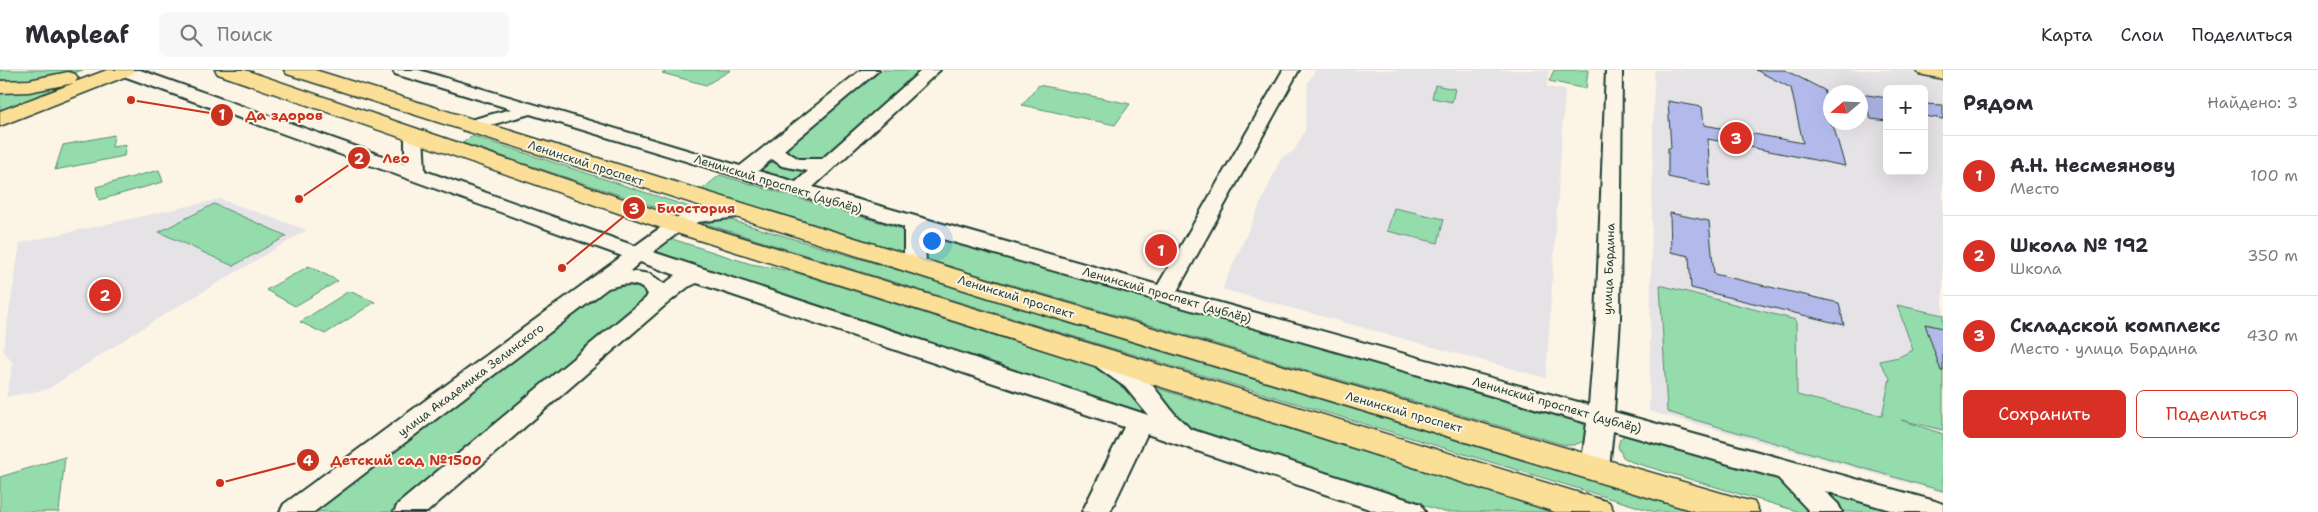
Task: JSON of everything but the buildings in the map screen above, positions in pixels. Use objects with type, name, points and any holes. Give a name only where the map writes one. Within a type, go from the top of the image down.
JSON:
[{"type":"main road","points":[[0,87],[45,84],[90,70]]},
{"type":"main road","points":[[0,119],[124,70]]},
{"type":"main road","points":[[225,70],[676,225],[1597,512]]},
{"type":"main road","name":"Ленинский проспект","points":[[294,70],[915,266],[1742,512]]},
{"type":"main road","points":[[1926,70],[1943,73]]},
{"type":"street","points":[[124,70],[696,276],[1411,512]]},
{"type":"street","name":"Ленинский проспект (дублёр)","points":[[401,70],[914,224],[1935,512]]},
{"type":"street","points":[[743,173],[871,70]]},
{"type":"street","points":[[799,190],[932,70]]},
{"type":"street","points":[[1164,294],[1291,70]]},
{"type":"street","name":"улица Бардина","points":[[1595,468],[1601,419],[1609,303],[1614,70]]},
{"type":"street","points":[[470,126],[529,109]]},
{"type":"street","points":[[414,135],[415,175]]},
{"type":"street","points":[[773,149],[776,154],[783,158],[807,166],[826,164]]},
{"type":"street","name":"улица Академика Зелинского","points":[[294,512],[676,225],[696,215],[710,212],[739,212]]},
{"type":"street","points":[[914,224],[915,266]]},
{"type":"street","points":[[408,512],[655,302],[680,282],[696,276]]},
{"type":"street","name":"улица Академика Зелинского","points":[[600,283],[624,277],[646,281],[659,294],[655,302]]},
{"type":"street","points":[[1104,359],[1128,374],[1168,424],[1190,440]]},
{"type":"street","points":[[1096,512],[1139,423]]},
{"type":"street","points":[[1786,470],[1828,512]]},
{"type":"shaded area","points":[[1316,70],[1549,70],[1547,87],[1565,90],[1546,378],[1222,289],[1281,158],[1294,151],[1305,130],[1308,82]]},
{"type":"shaded area","points":[[1654,70],[1905,70],[1943,76],[1943,493],[1649,411]]},
{"type":"shaded area","points":[[220,199],[307,230],[152,322],[48,389],[6,397],[13,364],[3,350],[20,243]]},
{"type":"green space","points":[[0,70],[83,70],[53,78],[19,82],[0,79]]},
{"type":"green space","points":[[105,70],[113,70],[0,114],[0,92],[72,82]]},
{"type":"green space","points":[[666,70],[731,70],[706,85],[662,73]]},
{"type":"green space","points":[[882,70],[925,70],[819,163],[808,164],[781,155],[782,150]]},
{"type":"green space","points":[[1554,70],[1588,70],[1586,89],[1549,81]]},
{"type":"green space","points":[[1039,85],[1130,104],[1115,125],[1022,105]]},
{"type":"green space","points":[[1435,85],[1455,89],[1452,102],[1432,98]]},
{"type":"green space","points":[[114,135],[112,147],[126,145],[124,156],[55,170],[63,145]]},
{"type":"green space","points":[[473,136],[702,211],[683,216],[462,143]]},
{"type":"green space","points":[[777,162],[803,172],[804,175],[791,182],[761,173],[766,165]]},
{"type":"green space","points":[[159,170],[163,182],[99,200],[96,187]]},
{"type":"green space","points":[[720,175],[906,230],[908,255],[700,191]]},
{"type":"green space","points":[[214,204],[287,236],[233,266],[159,232]]},
{"type":"green space","points":[[1394,208],[1444,219],[1438,243],[1387,231]]},
{"type":"green space","points":[[714,215],[1706,512],[1655,512],[693,220]]},
{"type":"green space","points":[[922,235],[1080,275],[1575,417],[1587,428],[1587,440],[1574,445],[1565,445],[926,260],[922,255]]},
{"type":"green space","points":[[669,238],[751,264],[791,271],[1117,374],[1132,388],[1141,400],[1146,412],[1146,419],[657,254],[655,248]]},
{"type":"green space","points":[[309,266],[338,281],[295,306],[266,290]]},
{"type":"green space","points":[[627,280],[653,293],[391,512],[311,512],[614,282]]},
{"type":"green space","points":[[1660,285],[1796,320],[1797,395],[1882,416],[1890,378],[1879,361],[1899,357],[1913,350],[1897,305],[1943,315],[1943,430],[1901,420],[1943,434],[1943,491],[1667,412]]},
{"type":"green space","points":[[349,291],[375,302],[325,334],[300,322]]},
{"type":"green space","points":[[1150,386],[1556,512],[1444,512],[1172,423]]},
{"type":"green space","points":[[1628,433],[1915,512],[1800,512],[1632,462],[1623,457],[1618,447],[1620,439]]},
{"type":"green space","points":[[65,457],[59,512],[0,512],[0,477]]},
{"type":"place","name":"Да здоров","points":[[131,100]]},
{"type":"place","name":"Складской комплекс","points":[[1736,138]]},
{"type":"place","name":"Лео","points":[[299,199]]},
{"type":"place","name":"А.Н. Несмеянову","points":[[1161,250]]},
{"type":"place","name":"Биостория","points":[[562,268]]},
{"type":"place","name":"Школа № 192","points":[[105,295]]},
{"type":"place","name":"Детский сад №1500","points":[[220,483]]}]
